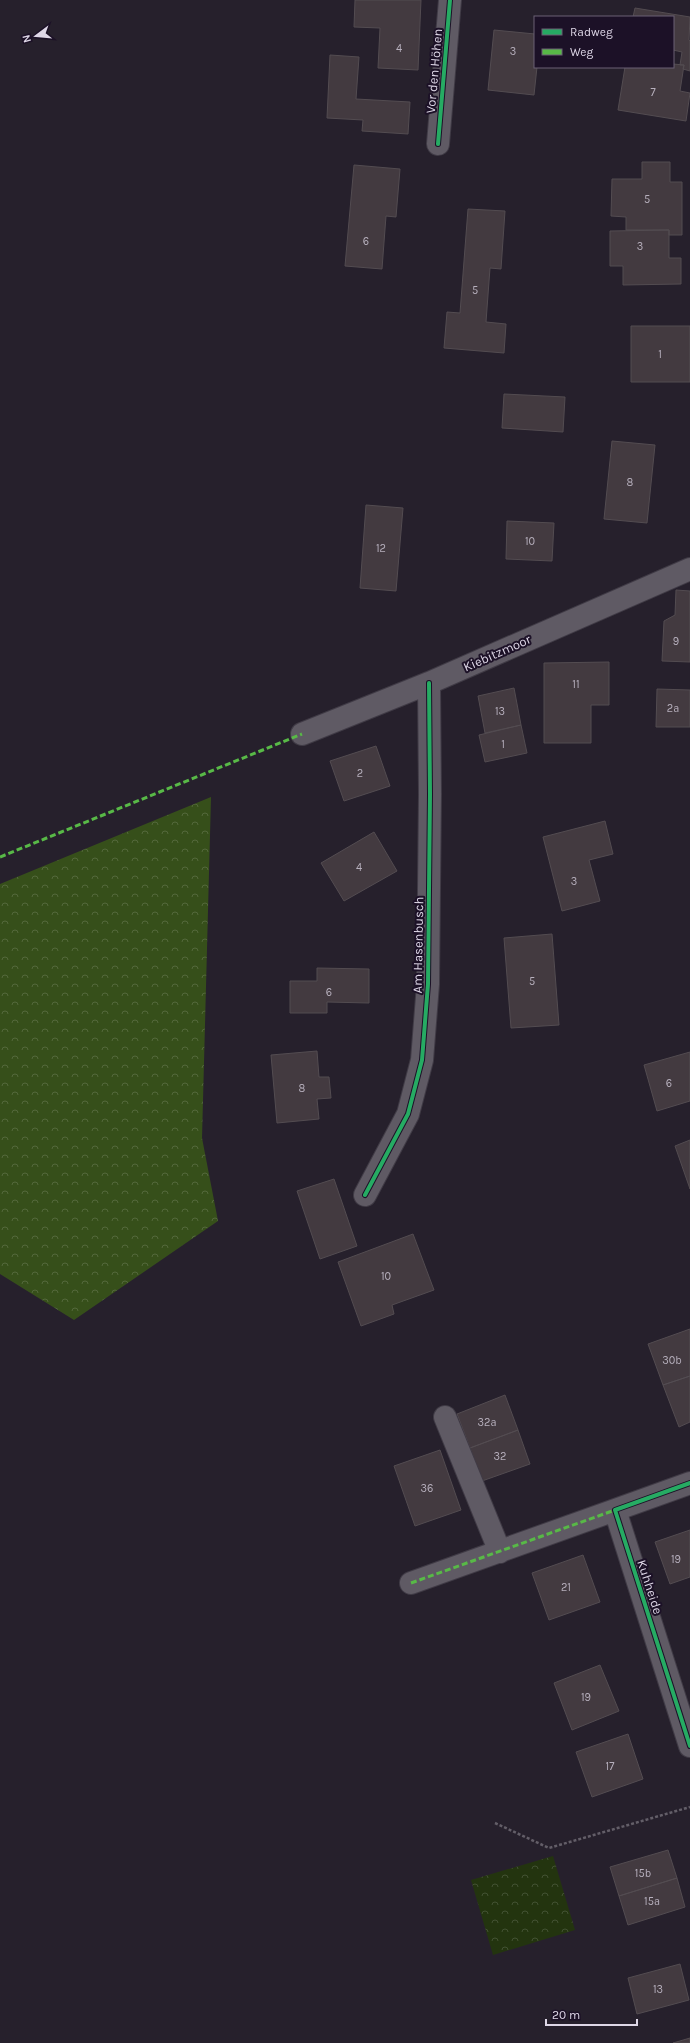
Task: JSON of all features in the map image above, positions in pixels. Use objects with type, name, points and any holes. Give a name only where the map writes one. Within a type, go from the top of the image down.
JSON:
[{"type":"street","name":"Vor den Höhen","points":[[438,144],[450,0]]},
{"type":"street","name":"Kiebitzmoor","points":[[302,734],[429,683],[690,569]]},
{"type":"street","name":"Am Hasenbusch","points":[[365,1195],[408,1114],[422,1060],[428,984],[430,794],[429,683]]},
{"type":"street","points":[[445,1417],[500,1552]]},
{"type":"street","points":[[411,1583],[690,1483]]},
{"type":"street","name":"Kuhheide","points":[[615,1510],[690,1746]]},
{"type":"path","points":[[495,1823],[549,1848],[690,1807]]},
{"type":"green space","points":[[211,797],[202,1138],[218,1221],[74,1320],[0,1274],[0,884]]},
{"type":"green space","points":[[553,1856],[575,1930],[493,1955],[471,1880]]},
{"type":"building","points":[[355,0],[421,0],[418,70],[378,68],[380,28],[354,27]]},
{"type":"building","points":[[635,8],[690,17],[690,71],[683,69],[684,65],[680,65],[682,52],[674,50],[674,16],[633,16]]},
{"type":"building","points":[[494,30],[534,34],[534,68],[537,68],[534,95],[488,90]]},
{"type":"building","points":[[330,55],[359,57],[356,99],[410,102],[408,134],[362,131],[363,120],[327,118]]},
{"type":"building","points":[[674,64],[684,65],[680,91],[690,93],[686,121],[618,110],[625,68],[674,68]]},
{"type":"building","points":[[642,162],[670,162],[670,182],[682,182],[682,235],[669,235],[669,230],[626,230],[626,217],[611,216],[612,179],[642,179]]},
{"type":"building","points":[[354,165],[400,169],[396,217],[386,216],[382,269],[345,266]]},
{"type":"building","points":[[468,209],[505,211],[501,269],[490,268],[486,322],[506,324],[504,353],[444,348],[447,312],[460,313]]},
{"type":"building","points":[[669,230],[669,258],[681,258],[681,284],[623,285],[623,266],[610,266],[610,231]]},
{"type":"building","points":[[631,326],[690,326],[690,382],[631,382]]},
{"type":"building","points":[[504,394],[565,397],[563,432],[502,428]]},
{"type":"building","points":[[612,441],[655,445],[647,523],[604,519]]},
{"type":"building","points":[[366,505],[403,508],[396,591],[360,588]]},
{"type":"building","points":[[507,521],[554,523],[552,561],[506,559]]},
{"type":"building","points":[[676,590],[690,591],[690,662],[662,661],[664,621],[675,615]]},
{"type":"building","points":[[609,662],[609,705],[591,705],[591,743],[544,743],[544,663]]},
{"type":"building","points":[[514,688],[521,725],[485,733],[478,696]]},
{"type":"building","points":[[657,689],[690,690],[690,727],[656,727]]},
{"type":"building","points":[[521,725],[527,753],[485,762],[479,735]]},
{"type":"building","points":[[376,746],[390,786],[344,801],[330,761]]},
{"type":"building","points":[[605,821],[613,854],[589,860],[600,901],[562,911],[543,837]]},
{"type":"building","points":[[374,832],[397,871],[344,901],[321,863]]},
{"type":"building","points":[[552,934],[559,1025],[511,1028],[504,938]]},
{"type":"building","points":[[317,968],[369,969],[369,1003],[327,1002],[327,1013],[290,1013],[290,981],[317,981]]},
{"type":"building","points":[[317,1051],[319,1077],[329,1077],[331,1098],[317,1099],[319,1119],[277,1123],[271,1055]]},
{"type":"building","points":[[690,1052],[690,1101],[657,1111],[644,1065]]},
{"type":"building","points":[[690,1140],[690,1189],[675,1146]]},
{"type":"building","points":[[334,1179],[357,1246],[320,1259],[297,1191]]},
{"type":"building","points":[[413,1234],[434,1290],[392,1305],[394,1314],[361,1326],[338,1262]]},
{"type":"building","points":[[690,1329],[690,1376],[663,1385],[648,1344]]},
{"type":"building","points":[[690,1376],[690,1422],[679,1427],[663,1385]]},
{"type":"building","points":[[505,1395],[518,1430],[470,1448],[457,1414]]},
{"type":"building","points":[[518,1430],[530,1464],[482,1481],[470,1448]]},
{"type":"building","points":[[440,1450],[461,1510],[415,1526],[394,1466]]},
{"type":"building","points":[[690,1530],[690,1577],[670,1584],[655,1542]]},
{"type":"building","points":[[583,1555],[600,1602],[549,1620],[532,1573]]},
{"type":"building","points":[[600,1665],[619,1711],[572,1730],[554,1683]]},
{"type":"building","points":[[628,1734],[643,1779],[592,1797],[576,1752]]},
{"type":"building","points":[[668,1850],[677,1878],[619,1896],[610,1867]]},
{"type":"building","points":[[677,1878],[685,1907],[628,1925],[619,1896]]},
{"type":"building","points":[[680,1964],[689,2000],[637,2014],[628,1978]]},
{"type":"building","points":[[690,2038],[690,2043],[673,2043]]},
{"type":"marked path","points":[[0,857],[302,734]]},
{"type":"marked path","points":[[411,1583],[615,1510]]},
{"type":"cycle path","points":[[438,144],[450,0]]},
{"type":"cycle path","points":[[365,1195],[408,1114],[422,1060],[428,984],[430,794],[429,683]]},
{"type":"cycle path","points":[[690,1483],[615,1510],[690,1746]]}]
